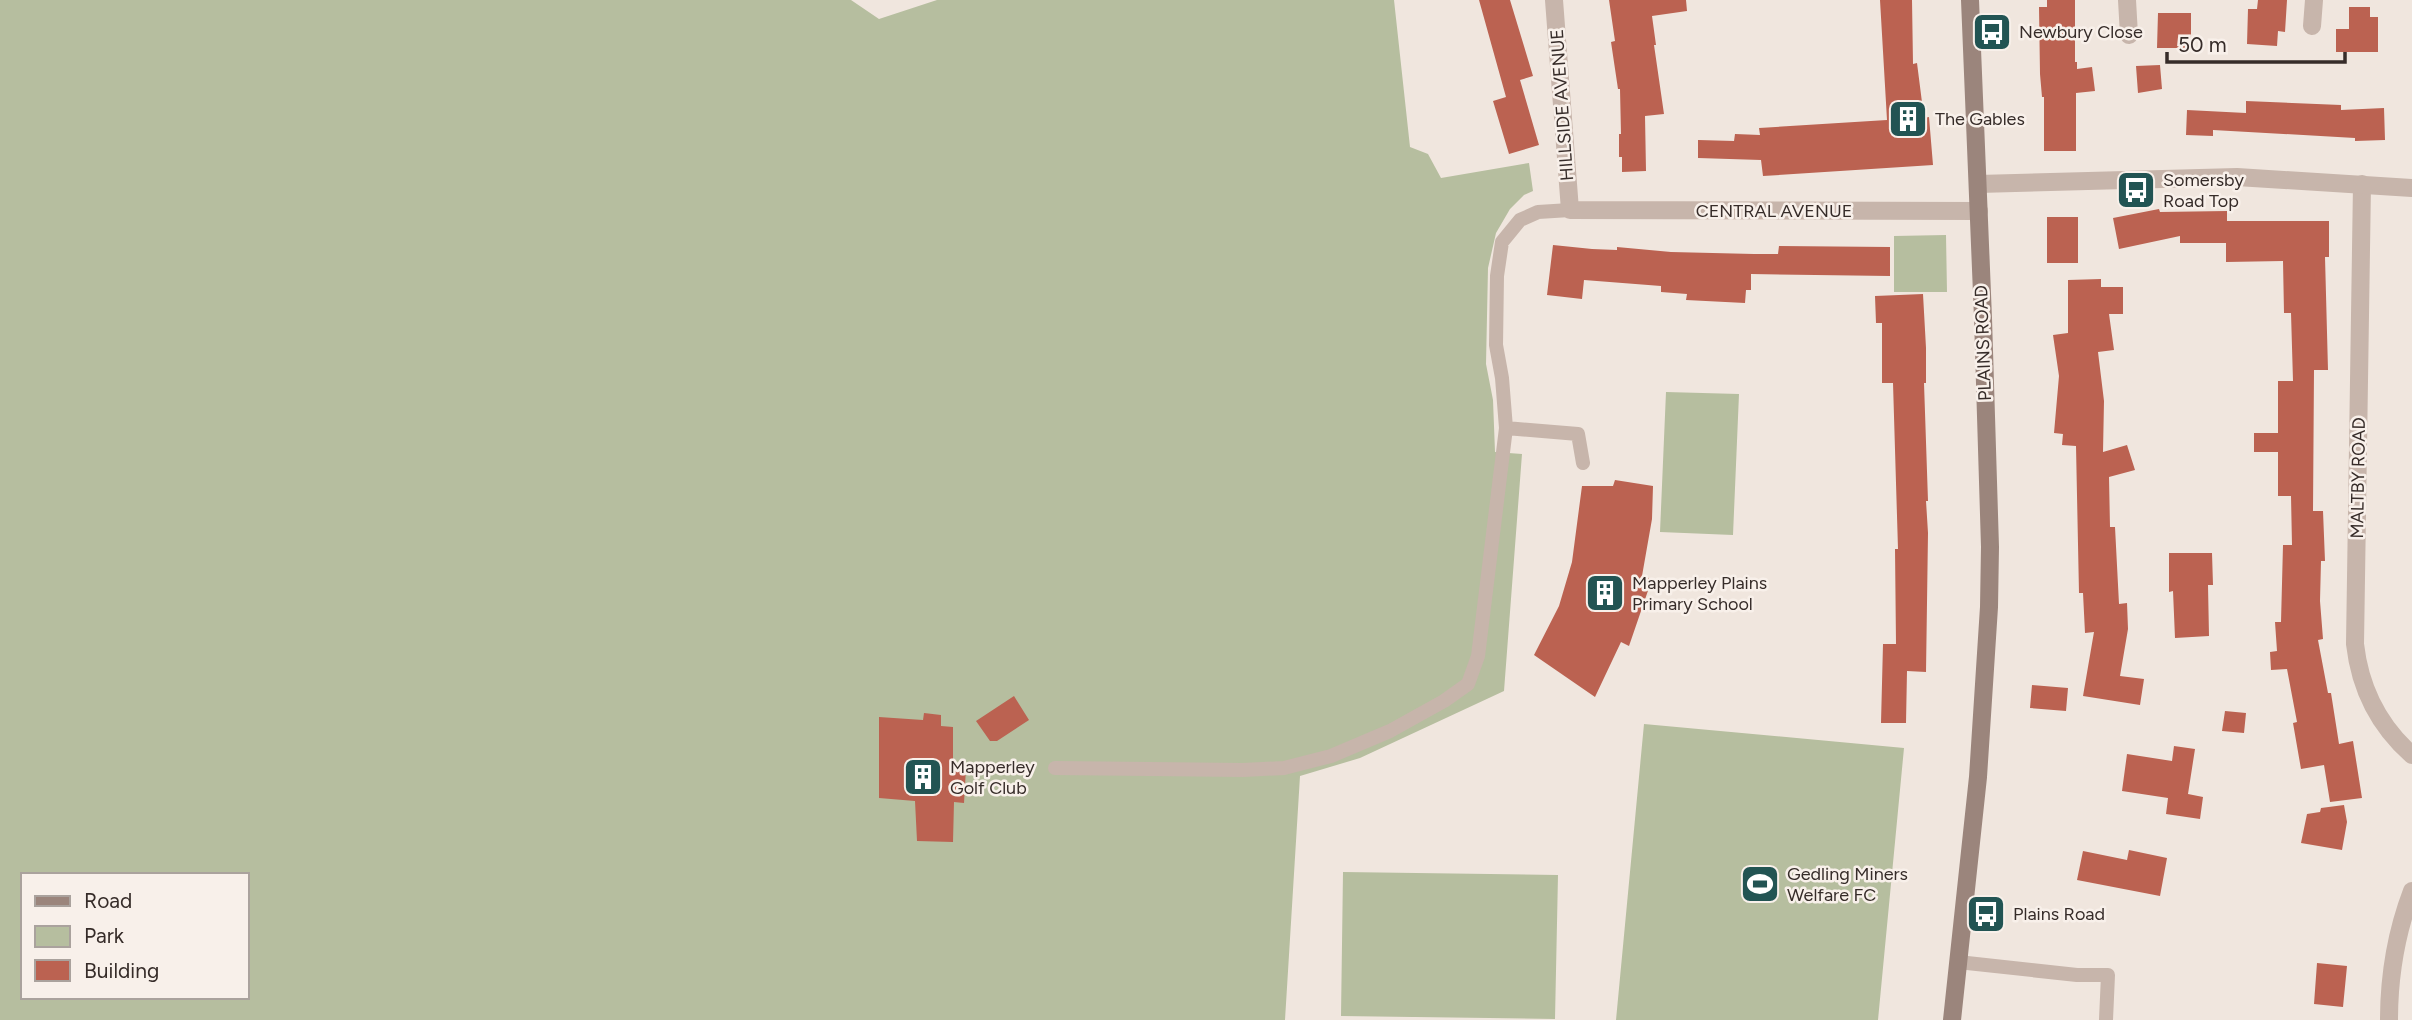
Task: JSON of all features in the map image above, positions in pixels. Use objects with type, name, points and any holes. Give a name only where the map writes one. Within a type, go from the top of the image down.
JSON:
[{"type":"main road","name":"PLAINS ROAD","points":[[1952,1020],[1978,778],[1989,607],[1989,520],[1970,0]]},
{"type":"street","name":"HILLSIDE AVENUE","points":[[1553,0],[1570,210]]},
{"type":"street","points":[[2127,0],[2129,34]]},
{"type":"street","points":[[2312,26],[2314,0]]},
{"type":"street","points":[[1978,184],[2237,177],[2412,188]]},
{"type":"street","name":"MALTBY ROAD","points":[[2362,184],[2357,663],[2375,710],[2393,736],[2412,755]]},
{"type":"street","name":"CENTRAL AVENUE","points":[[1570,210],[1979,211]]},
{"type":"street","points":[[2389,1020],[2390,972],[2396,941],[2412,891]]},
{"type":"lane","points":[[1055,768],[1284,768],[1331,756],[1390,731],[1444,701],[1468,684],[1478,656],[1506,428],[1496,345],[1497,276],[1502,242],[1520,220],[1538,212],[1570,210]]},
{"type":"lane","points":[[1506,428],[1578,434],[1583,463]]},
{"type":"lane","points":[[1958,962],[2077,975],[2108,975],[2106,1020]]},
{"type":"green space","points":[[0,0],[851,0],[879,19],[937,0],[1394,0],[1410,147],[1428,154],[1441,178],[1529,163],[1533,191],[1524,195],[1510,209],[1496,233],[1488,268],[1486,364],[1493,400],[1495,452],[1522,454],[1504,691],[1360,758],[1300,776],[1285,1020],[0,1020]]},
{"type":"green space","points":[[1946,235],[1947,292],[1894,292],[1894,236]]},
{"type":"green space","points":[[1666,392],[1739,394],[1733,535],[1660,532]]},
{"type":"green space","name":"Gedling Miners Welfare FC","points":[[1644,724],[1904,748],[1878,1020],[1616,1020]]},
{"type":"green space","points":[[1343,872],[1558,875],[1555,1019],[1341,1016]]},
{"type":"building","points":[[1479,0],[1510,0],[1533,76],[1520,80],[1539,145],[1509,154],[1493,101],[1506,97]]},
{"type":"building","points":[[1609,0],[1686,0],[1687,11],[1652,16],[1664,114],[1645,116],[1646,171],[1622,172],[1622,157],[1619,157],[1620,89],[1611,42],[1615,41]]},
{"type":"building","name":"The Gables","points":[[1880,0],[1912,0],[1913,64],[1917,63],[1924,118],[1929,117],[1933,165],[1763,176],[1761,160],[1698,158],[1698,140],[1734,141],[1735,134],[1760,135],[1759,128],[1887,120]]},
{"type":"building","points":[[2047,0],[2075,0],[2075,62],[2077,69],[2092,67],[2095,91],[2076,93],[2076,151],[2044,151],[2039,7],[2047,7]]},
{"type":"building","points":[[2258,0],[2287,0],[2285,32],[2278,31],[2277,46],[2247,44],[2248,9],[2257,9]]},
{"type":"building","points":[[2349,7],[2370,7],[2370,17],[2378,17],[2378,52],[2336,52],[2336,29],[2349,29]]},
{"type":"building","points":[[2158,13],[2191,13],[2191,48],[2157,48]]},
{"type":"building","points":[[2160,65],[2162,89],[2138,93],[2136,66]]},
{"type":"building","points":[[2246,101],[2341,105],[2341,110],[2384,108],[2385,140],[2355,141],[2355,138],[2213,130],[2213,136],[2186,135],[2187,110],[2246,113]]},
{"type":"building","points":[[2159,209],[2160,212],[2227,211],[2227,221],[2329,221],[2329,257],[2325,257],[2328,370],[2314,370],[2313,511],[2323,511],[2325,561],[2321,561],[2323,639],[2318,640],[2328,693],[2331,693],[2339,744],[2353,741],[2362,798],[2330,802],[2324,765],[2301,769],[2293,723],[2297,722],[2287,669],[2271,670],[2270,652],[2277,651],[2275,622],[2281,622],[2283,545],[2292,545],[2291,496],[2278,496],[2278,452],[2254,452],[2254,433],[2278,433],[2278,381],[2293,381],[2291,313],[2284,313],[2283,261],[2226,262],[2226,243],[2180,243],[2180,236],[2119,249],[2113,218]]},
{"type":"building","points":[[2047,217],[2078,217],[2078,263],[2047,263]]},
{"type":"building","points":[[1553,245],[1592,249],[1617,250],[1617,247],[1671,252],[1754,254],[1778,254],[1779,246],[1890,247],[1890,276],[1751,274],[1751,290],[1746,290],[1745,303],[1686,300],[1687,294],[1661,292],[1661,286],[1584,280],[1582,299],[1547,295]]},
{"type":"building","points":[[2101,279],[2101,287],[2123,287],[2123,314],[2109,314],[2114,350],[2098,352],[2104,401],[2103,452],[2127,445],[2135,470],[2109,477],[2110,527],[2115,527],[2119,604],[2127,603],[2128,629],[2120,676],[2144,679],[2140,705],[2083,696],[2094,632],[2085,633],[2083,593],[2079,593],[2076,446],[2062,445],[2063,434],[2054,433],[2059,376],[2053,335],[2068,333],[2068,280]]},
{"type":"building","points":[[1923,294],[1928,501],[1926,672],[1907,671],[1906,723],[1881,723],[1883,644],[1896,644],[1895,549],[1898,549],[1893,383],[1882,383],[1882,323],[1876,323],[1875,296]]},
{"type":"building","name":"Mapperley Plains Primary School","points":[[1615,480],[1653,486],[1652,519],[1642,576],[1652,579],[1629,646],[1621,642],[1595,697],[1534,655],[1559,606],[1572,562],[1582,486],[1613,486]]},
{"type":"building","points":[[2169,553],[2212,553],[2213,585],[2208,585],[2209,636],[2175,638],[2173,591],[2169,592]]},
{"type":"building","points":[[2032,685],[2068,688],[2066,711],[2030,708]]},
{"type":"building","points":[[1014,696],[1029,720],[997,741],[990,741],[976,721]]},
{"type":"building","points":[[2225,711],[2246,713],[2244,733],[2222,731]]},
{"type":"building","name":"Mapperley Golf Club","points":[[924,713],[941,715],[941,726],[953,727],[953,767],[966,768],[964,803],[954,802],[953,842],[917,841],[915,801],[879,798],[879,717],[923,720]]},
{"type":"building","points":[[2174,746],[2195,749],[2188,794],[2203,797],[2200,819],[2166,814],[2168,798],[2122,791],[2127,754],[2172,761]]},
{"type":"building","points":[[2344,805],[2347,822],[2342,850],[2301,843],[2307,814],[2320,812],[2321,808]]},
{"type":"building","points":[[2129,850],[2167,858],[2160,896],[2077,880],[2083,851],[2127,860]]},
{"type":"building","points":[[2317,963],[2347,966],[2343,1007],[2314,1004]]},
{"type":"place","name":"Newbury Close","points":[[1992,32]]},
{"type":"place","name":"The Gables","points":[[1908,119]]},
{"type":"place","name":"Somersby Road Top","points":[[2136,190]]},
{"type":"place","name":"Mapperley Plains Primary School","points":[[1605,593]]},
{"type":"place","name":"Mapperley Golf Club","points":[[923,777]]},
{"type":"place","name":"Gedling Miners Welfare FC","points":[[1760,884]]},
{"type":"place","name":"Plains Road","points":[[1986,914]]}]
